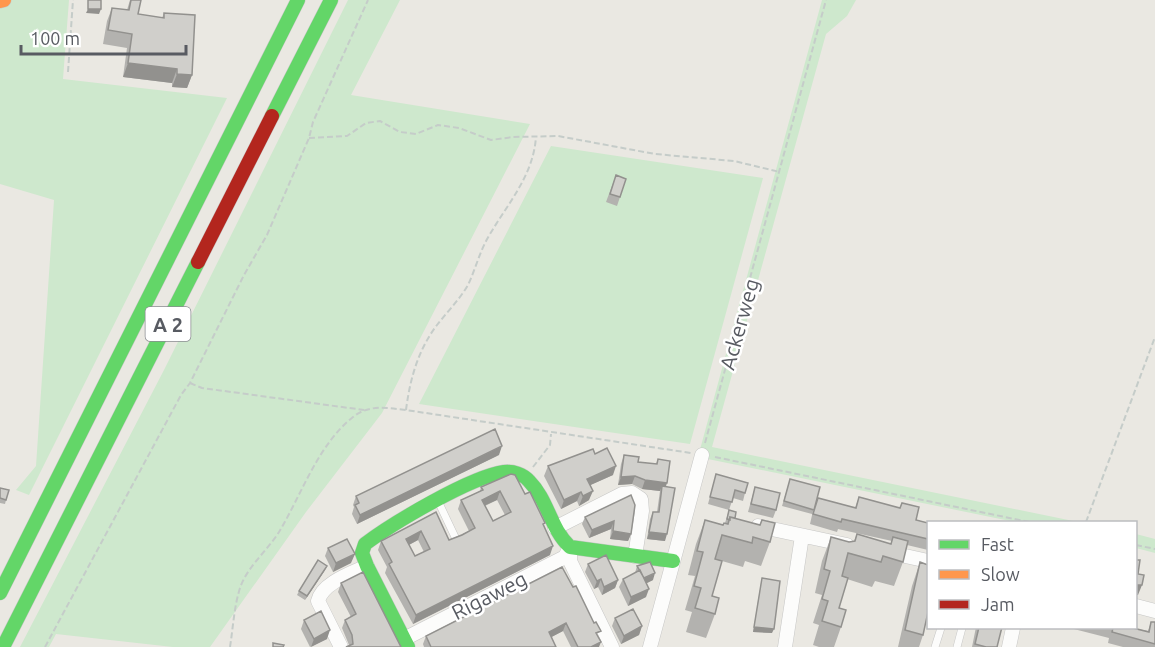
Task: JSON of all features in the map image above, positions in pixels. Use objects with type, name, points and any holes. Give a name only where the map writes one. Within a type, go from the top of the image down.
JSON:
[{"type":"main road","name":"A 2","points":[[0,593],[298,0]]},
{"type":"main road","name":"A 2","points":[[3,647],[331,0]]},
{"type":"main road","points":[[406,643],[362,553],[369,540],[438,501],[497,473],[510,471],[527,478],[560,539],[570,547],[673,561]]},
{"type":"street","points":[[650,647],[702,455]]},
{"type":"street","points":[[555,528],[622,494],[638,495],[641,499],[642,511],[635,556]]},
{"type":"street","points":[[741,522],[927,561]]},
{"type":"street","points":[[785,647],[802,536]]},
{"type":"street","points":[[570,547],[570,561],[612,647]]},
{"type":"street","name":"Rigaweg","points":[[406,643],[565,557],[570,547]]},
{"type":"street","points":[[341,647],[318,601],[320,595],[336,581],[367,566]]},
{"type":"street","points":[[1137,606],[1155,611]]},
{"type":"street","points":[[1009,647],[1013,629]]},
{"type":"lane","points":[[438,501],[456,539]]},
{"type":"lane","points":[[935,647],[940,629]]},
{"type":"lane","points":[[957,647],[962,629]]},
{"type":"path","points":[[68,72],[73,0]]},
{"type":"path","points":[[45,647],[181,395],[190,384],[244,275],[267,235],[309,138],[313,122],[368,0]]},
{"type":"path","name":"Ackerweg","points":[[702,455],[826,0]]},
{"type":"path","points":[[309,138],[347,136],[366,123],[380,121],[400,132],[416,134],[438,125],[459,128],[491,140],[558,136],[655,154],[734,161],[780,172]]},
{"type":"path","points":[[406,410],[409,384],[420,355],[435,327],[467,286],[488,236],[526,176],[535,150],[536,136]]},
{"type":"path","points":[[1086,521],[1155,337]]},
{"type":"path","points":[[190,384],[202,388],[364,410]]},
{"type":"path","points":[[230,647],[238,599],[246,575],[279,532],[298,494],[326,449],[353,417],[374,407],[702,455],[1024,521]]},
{"type":"path","points":[[527,478],[550,445],[551,434]]},
{"type":"path","points":[[1137,545],[1155,549]]},
{"type":"green space","points":[[0,0],[69,0],[63,79],[227,98],[29,495],[16,490],[36,466],[54,200],[0,184]]},
{"type":"green space","points":[[348,0],[400,0],[351,95],[530,124],[382,413],[306,512],[210,647],[173,647],[56,634],[49,647],[20,647],[164,370]]},
{"type":"green space","points":[[822,0],[856,0],[847,16],[826,34],[712,447],[1073,521],[1010,521],[698,457]]},
{"type":"green space","points":[[551,146],[763,178],[690,444],[419,404]]},
{"type":"green space","points":[[1137,534],[1155,539],[1155,553],[1137,548]]},
{"type":"building","points":[[88,0],[101,0],[101,9],[88,9]]},
{"type":"building","points":[[131,0],[141,0],[138,14],[164,18],[164,13],[195,15],[192,75],[177,74],[177,69],[128,63],[132,34],[108,30],[112,8],[129,10]]},
{"type":"building","points":[[616,175],[626,179],[620,197],[610,194]]},
{"type":"building","points":[[495,429],[502,446],[360,515],[355,505],[359,503],[356,496]]},
{"type":"building","points":[[607,448],[616,466],[587,479],[593,491],[583,496],[581,492],[564,500],[548,466],[593,449],[595,454]]},
{"type":"building","points":[[624,455],[639,457],[638,462],[657,464],[658,459],[670,461],[667,483],[635,476],[621,477]]},
{"type":"building","points":[[511,474],[515,475],[525,494],[530,492],[553,546],[416,615],[389,564],[392,562],[381,541],[436,512],[449,540],[475,528],[461,500],[483,490],[481,487]],"holes":[[[500,491],[511,512],[493,521],[482,500]],[[421,531],[430,549],[415,556],[406,539]]]},
{"type":"building","points":[[716,474],[748,483],[745,493],[735,490],[732,502],[710,497]]},
{"type":"building","points":[[790,479],[820,487],[814,510],[784,501]]},
{"type":"building","points":[[662,486],[675,488],[667,534],[649,532],[653,512],[659,512]]},
{"type":"building","points":[[755,487],[780,493],[776,510],[751,504]]},
{"type":"building","points":[[0,488],[9,490],[6,500],[0,498]]},
{"type":"building","points":[[631,495],[635,505],[631,534],[613,531],[614,521],[592,530],[585,517]]},
{"type":"building","points":[[859,497],[900,508],[902,503],[919,507],[916,520],[927,523],[927,539],[842,519],[841,522],[813,514],[818,498],[856,508]]},
{"type":"building","points":[[729,510],[736,512],[735,518],[730,517],[730,520],[727,519]]},
{"type":"building","points":[[730,517],[760,525],[762,520],[775,523],[770,542],[753,537],[752,543],[722,535],[715,559],[722,561],[712,596],[719,598],[715,614],[695,608],[701,588],[694,586],[703,552],[697,551],[705,520],[723,525],[728,524]]},
{"type":"building","points":[[857,534],[891,544],[893,537],[908,541],[903,562],[883,556],[881,562],[848,553],[842,576],[848,578],[839,608],[846,610],[841,627],[822,621],[828,601],[822,599],[830,571],[824,569],[831,537],[849,542],[855,541]]},
{"type":"building","points":[[347,539],[355,554],[336,563],[328,548]]},
{"type":"building","points":[[606,555],[618,580],[604,587],[601,579],[597,581],[588,564]]},
{"type":"building","points":[[318,560],[327,566],[307,596],[299,591]]},
{"type":"building","points":[[1137,560],[1140,560],[1138,574],[1144,575],[1142,585],[1137,585]]},
{"type":"building","points":[[650,562],[655,573],[644,578],[637,566]]},
{"type":"building","points":[[920,562],[927,565],[927,617],[923,635],[905,630]]},
{"type":"building","points":[[562,567],[573,587],[576,586],[594,623],[596,622],[601,631],[596,633],[601,642],[591,647],[578,647],[566,623],[549,632],[556,647],[431,647],[426,636]]},
{"type":"building","points":[[640,570],[649,589],[631,597],[623,579]]},
{"type":"building","points":[[363,572],[401,647],[346,647],[353,644],[352,635],[345,620],[356,614],[341,583]]},
{"type":"building","points":[[762,578],[780,581],[774,629],[754,627]]},
{"type":"building","points":[[633,609],[642,626],[624,636],[615,618]]},
{"type":"building","points":[[321,611],[330,630],[314,639],[304,620]]},
{"type":"building","points":[[1151,622],[1155,622],[1155,644],[1112,632],[1113,629],[1137,629],[1149,632]]},
{"type":"building","points":[[979,629],[1002,629],[997,647],[975,644]]},
{"type":"building","points":[[273,643],[284,645],[273,647]]},
{"type":"traffic: fast","points":[[0,593],[298,0]]},
{"type":"traffic: fast","points":[[272,116],[331,0]]},
{"type":"traffic: fast","points":[[3,647],[198,262]]},
{"type":"traffic: fast","points":[[408,647],[367,566],[362,553],[365,544],[452,491],[489,476],[511,472],[527,479],[541,497],[558,531],[570,547],[673,561]]},
{"type":"traffic: slow","points":[[0,1],[4,0]]},
{"type":"traffic: jam","points":[[198,262],[272,116]]}]
